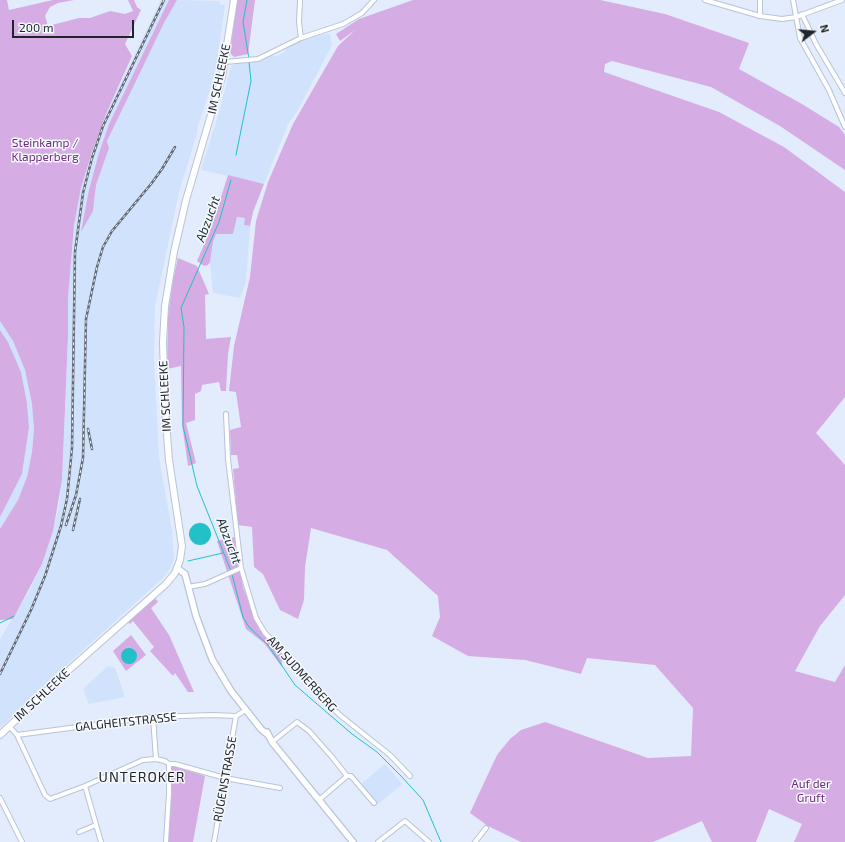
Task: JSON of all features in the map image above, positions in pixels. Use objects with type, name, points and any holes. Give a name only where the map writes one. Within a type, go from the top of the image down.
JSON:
[{"type":"main road","name":"IM SCHLEEKE","points":[[0,735],[166,584],[177,568],[182,546],[167,442],[163,350],[165,306],[182,216],[219,91],[225,62],[234,0]]},
{"type":"main road","points":[[177,568],[185,574],[196,616],[212,658],[231,691],[353,842]]},
{"type":"street","points":[[300,0],[299,22],[301,38]]},
{"type":"street","points":[[225,62],[254,60],[301,38],[343,24],[362,13],[374,0]]},
{"type":"street","points":[[706,0],[760,16],[782,19],[796,17],[842,0]]},
{"type":"street","points":[[760,0],[760,16]]},
{"type":"street","points":[[793,0],[800,38],[829,90],[845,128]]},
{"type":"street","points":[[802,14],[816,44],[845,93]]},
{"type":"street","name":"AM SUDMERBERG","points":[[226,414],[228,459],[239,570],[256,618],[265,633],[297,666],[325,701],[341,716],[390,755],[410,776]]},
{"type":"street","points":[[188,587],[205,584],[239,570]]},
{"type":"street","points":[[236,716],[246,710]]},
{"type":"street","name":"GALGHEITSTRASSE","points":[[16,735],[153,717],[212,715],[236,716]]},
{"type":"street","name":"RÜGENSTRASSE","points":[[214,842],[236,716]]},
{"type":"street","points":[[153,717],[156,759]]},
{"type":"street","points":[[272,742],[297,722],[309,731],[347,776],[351,776],[374,803]]},
{"type":"street","points":[[10,726],[48,797],[53,798],[85,786],[143,760],[156,759],[165,761],[169,764],[175,764],[225,778],[280,788]]},
{"type":"street","points":[[166,842],[170,793],[169,764]]},
{"type":"street","points":[[319,800],[347,776]]},
{"type":"street","points":[[85,786],[101,842]]},
{"type":"street","points":[[0,798],[22,842]]},
{"type":"street","points":[[378,842],[405,821],[428,842]]},
{"type":"street","points":[[79,832],[96,825]]},
{"type":"street","points":[[475,842],[486,828]]},
{"type":"shaded area","points":[[161,0],[169,0],[109,124],[99,153],[93,211],[96,185],[109,148],[107,141],[164,23],[177,0],[219,1],[221,5],[225,5],[216,67],[179,192],[155,307],[154,357],[159,457],[172,531],[174,558],[171,567],[163,578],[40,689],[0,728],[0,639],[28,593],[42,564],[59,507],[62,480],[68,336],[68,298],[74,225],[81,188],[106,114]]},
{"type":"shaded area","points":[[330,34],[332,45],[298,110],[288,124],[264,184],[201,170],[220,109],[231,66],[241,62],[254,62],[269,56],[276,56],[285,52],[286,48],[304,39]]},
{"type":"shaded area","points":[[237,217],[246,218],[244,225],[250,226],[246,282],[240,298],[213,293],[210,262],[213,242],[216,234],[233,234]]},
{"type":"shaded area","points":[[0,321],[13,341],[25,370],[32,404],[34,429],[32,452],[27,477],[18,500],[0,529],[0,517],[22,474],[29,427],[27,403],[21,372],[8,342],[0,330]]},
{"type":"shaded area","points":[[108,666],[115,668],[125,697],[89,704],[83,689]]},
{"type":"shaded area","points":[[385,764],[402,784],[377,805],[360,785]]},
{"type":"green space","name":"Steinkamp / Klapperberg","points":[[0,0],[7,0],[9,10],[53,0],[74,0],[58,3],[50,7],[45,16],[48,26],[79,18],[90,18],[110,11],[125,14],[133,11],[128,0],[134,0],[137,7],[141,10],[125,44],[132,56],[106,114],[92,152],[81,188],[74,225],[68,298],[68,336],[62,480],[53,531],[42,564],[13,619],[0,620],[0,529],[18,500],[27,477],[32,452],[34,429],[32,404],[25,370],[13,341],[0,321]]},
{"type":"green space","points":[[169,0],[177,0],[164,23],[107,141],[109,148],[96,185],[93,211],[81,232],[89,190],[109,124]]},
{"type":"green space","points":[[237,0],[255,0],[248,54],[234,57],[230,53]]},
{"type":"green space","name":"Auf der Gruft","points":[[413,0],[600,0],[665,14],[749,43],[739,69],[802,104],[839,127],[845,135],[845,170],[780,126],[711,87],[612,61],[605,64],[604,72],[719,112],[784,147],[845,192],[845,397],[816,433],[845,465],[845,595],[820,626],[795,671],[835,682],[845,665],[845,842],[794,842],[802,824],[769,809],[756,842],[712,842],[702,821],[653,842],[521,842],[488,826],[470,813],[497,755],[510,739],[521,730],[545,722],[648,758],[691,756],[693,708],[655,665],[587,658],[581,674],[525,660],[468,656],[432,636],[440,617],[438,596],[387,550],[311,528],[305,567],[304,600],[298,619],[280,610],[263,574],[254,567],[252,527],[238,525],[233,469],[239,468],[237,455],[231,455],[230,430],[241,427],[236,392],[229,391],[234,346],[250,277],[256,221],[268,182],[293,124],[338,46],[355,30],[340,41],[336,34],[359,19]]},
{"type":"green space","points":[[228,175],[264,184],[253,212],[250,226],[244,225],[245,218],[237,217],[233,234],[216,234],[213,242],[210,262],[208,265],[204,266],[197,261],[212,226]]},
{"type":"green space","points":[[178,258],[197,266],[209,294],[205,295],[206,339],[231,337],[228,354],[226,391],[221,391],[219,382],[202,385],[201,391],[195,394],[195,420],[186,423],[196,463],[188,466],[182,424],[181,366],[167,369],[168,316]]},
{"type":"green space","points":[[0,330],[8,342],[21,372],[27,403],[29,427],[22,474],[0,517]]},
{"type":"green space","points":[[235,537],[243,587],[259,629],[282,653],[282,667],[264,643],[246,629],[217,541]]},
{"type":"green space","points":[[155,598],[158,602],[151,608],[169,635],[194,692],[188,692],[175,673],[173,676],[150,651],[154,647],[133,621],[130,624],[128,622]]},
{"type":"green space","points":[[131,635],[146,655],[126,671],[113,651]]},
{"type":"green space","points":[[173,766],[205,776],[193,842],[168,842],[171,770]]},
{"type":"water","points":[[200,523],[208,526],[211,534],[208,542],[200,545],[192,542],[189,534],[192,526]]},
{"type":"water","points":[[126,648],[132,648],[137,653],[135,662],[132,664],[126,664],[121,659],[121,653]]},
{"type":"waterway","name":"Abzucht","points":[[247,0],[243,22],[249,59]]},
{"type":"waterway","name":"Abzucht","points":[[236,155],[251,81],[249,62]]},
{"type":"waterway","name":"Abzucht","points":[[231,180],[219,222],[181,308],[184,327],[183,426],[197,486],[231,571]]},
{"type":"waterway","points":[[188,561],[223,553]]},
{"type":"waterway","name":"Abzucht","points":[[232,574],[243,617],[249,627],[268,645],[295,685],[352,734],[377,752],[423,800],[441,842]]},
{"type":"waterway","points":[[0,623],[14,616]]},
{"type":"railway","points":[[0,674],[31,610],[45,576],[61,526],[67,499],[72,448],[75,252],[83,193],[92,158],[103,126],[164,0]]},
{"type":"railway","points":[[66,525],[76,495],[83,458],[86,319],[97,267],[103,247],[112,231],[151,184],[175,147]]},
{"type":"railway","points":[[88,429],[92,449]]},
{"type":"railway","points":[[73,530],[80,499]]},
{"type":"district","name":"UNTEROKER","points":[[142,777]]}]
